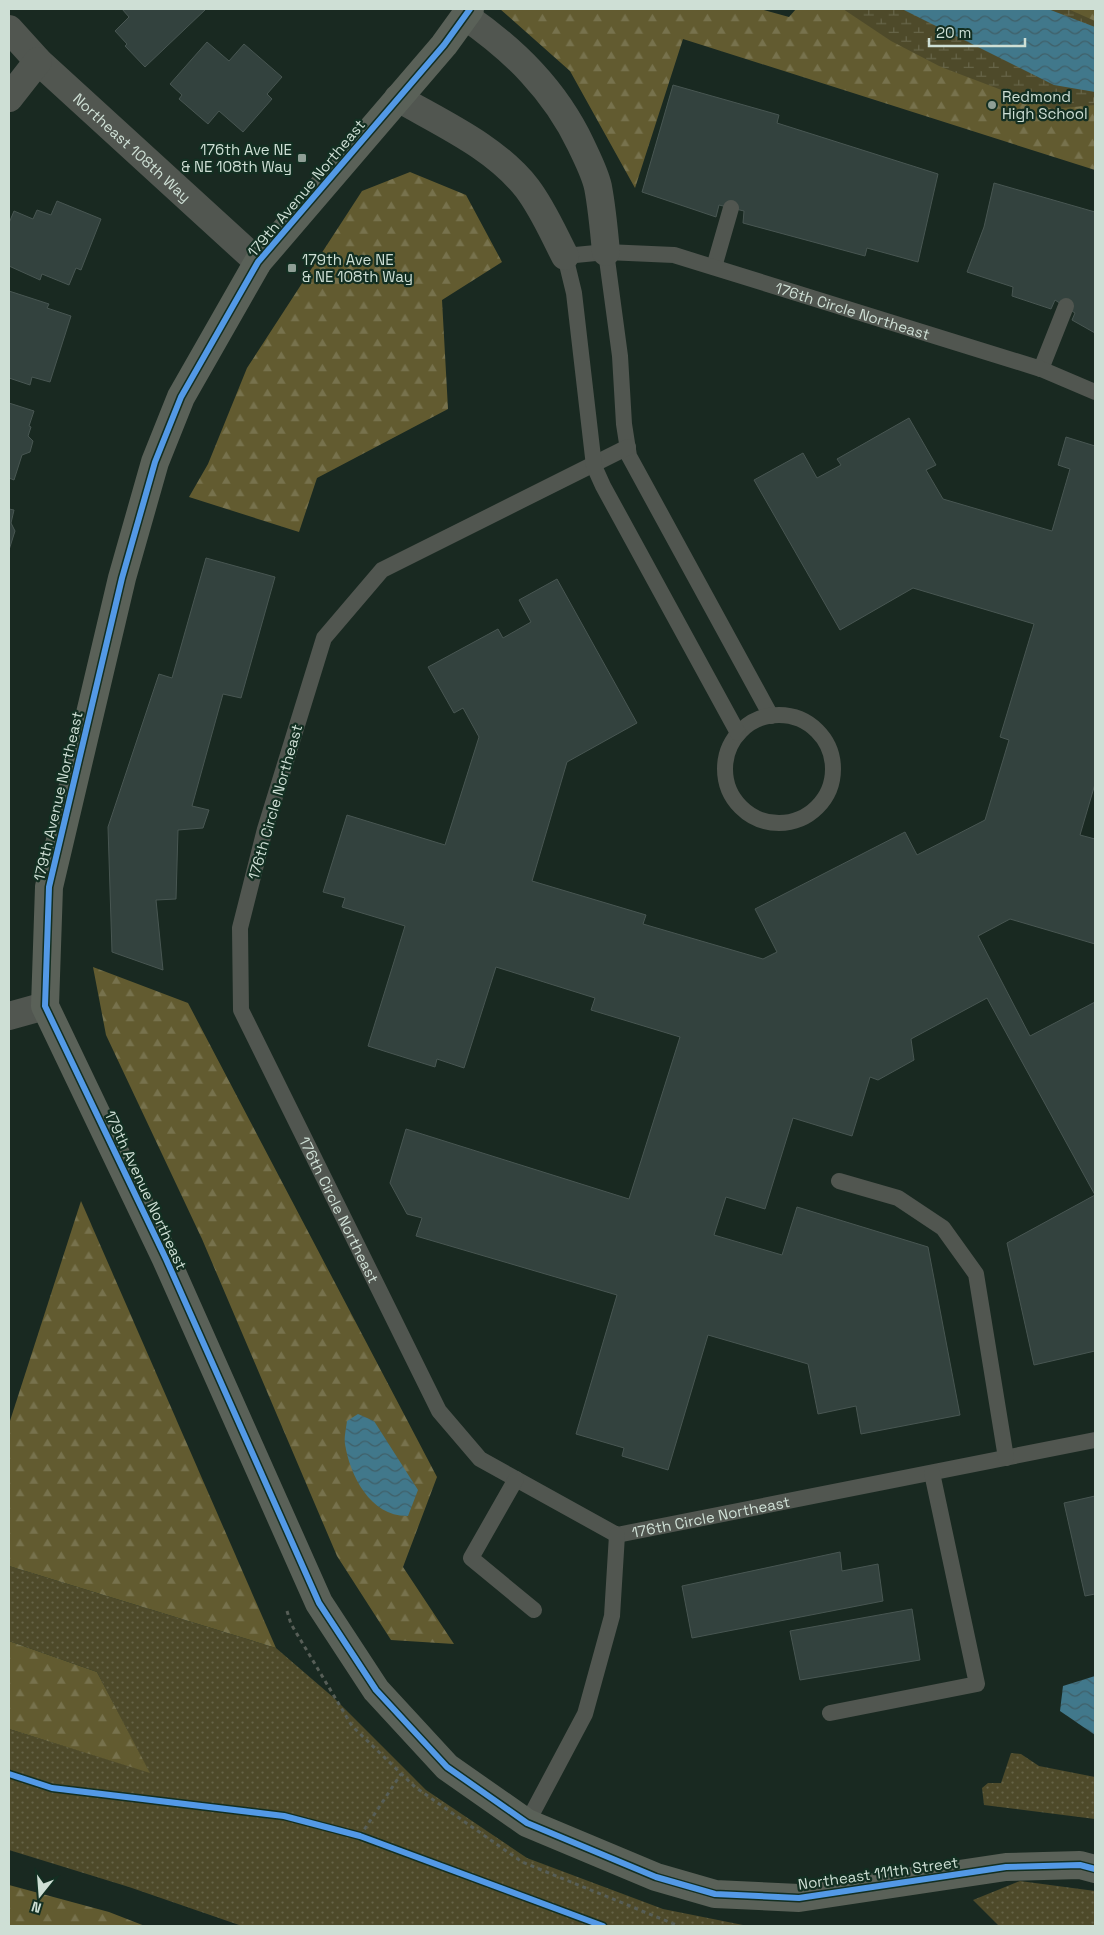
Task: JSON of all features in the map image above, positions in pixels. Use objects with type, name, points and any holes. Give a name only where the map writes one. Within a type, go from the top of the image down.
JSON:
[{"type":"street","name":"179th Avenue Northeast","points":[[468,13],[444,45],[258,262],[181,397],[155,462],[122,578],[48,887],[45,1006],[166,1260],[319,1603],[376,1690],[447,1767],[527,1823]]},
{"type":"street","points":[[468,13],[520,59],[543,84],[564,112],[588,160],[598,186],[606,252]]},
{"type":"street","name":"Northeast 108th Way","points":[[9,29],[38,61],[258,262]]},
{"type":"street","points":[[9,98],[38,61]]},
{"type":"street","points":[[398,98],[482,146],[506,165],[527,188],[541,209],[565,256]]},
{"type":"street","points":[[9,1016],[45,1006]]},
{"type":"street","name":"Northeast 111th Street","points":[[527,1823],[656,1877],[715,1894],[799,1898],[1006,1867],[1080,1865],[1095,1869]]},
{"type":"lane","points":[[714,267],[731,208]]},
{"type":"lane","name":"176th Circle Northeast","points":[[565,256],[606,252],[674,256],[1041,369],[1095,392]]},
{"type":"lane","points":[[606,252],[620,356],[621,390],[629,456],[771,716]]},
{"type":"lane","points":[[565,256],[574,293],[594,466],[603,486],[738,733]]},
{"type":"lane","points":[[1041,369],[1066,306]]},
{"type":"lane","name":"176th Circle Northeast","points":[[628,447],[594,466],[382,570],[324,638],[265,828],[240,928],[241,1010],[439,1411],[480,1459],[617,1535],[1095,1440]]},
{"type":"lane","points":[[784,715],[799,719],[813,726],[831,751],[834,767],[827,797],[817,809],[804,818],[789,823],[774,824],[759,820],[745,813],[734,801],[727,788],[724,772],[726,757],[738,733],[754,721],[771,716],[784,715]]},
{"type":"lane","points":[[839,1181],[898,1198],[944,1228],[976,1274],[1006,1458]]},
{"type":"lane","points":[[830,1713],[977,1684],[932,1473]]},
{"type":"lane","points":[[516,1480],[471,1558],[534,1610]]},
{"type":"lane","points":[[527,1823],[585,1714],[612,1616],[617,1535]]},
{"type":"path","points":[[360,1836],[401,1774]]},
{"type":"green space","name":"Redmond High School","points":[[500,9],[760,9],[789,17],[796,9],[1095,9],[1095,170],[683,39],[635,188],[570,71]]},
{"type":"green space","points":[[843,9],[1068,9],[1095,21],[1095,105],[1052,109],[941,67],[891,41]]},
{"type":"green space","points":[[410,172],[466,195],[502,262],[442,300],[448,409],[317,478],[299,532],[189,497],[208,464],[247,368],[362,191]]},
{"type":"green space","points":[[93,967],[188,1003],[437,1477],[403,1567],[454,1644],[391,1640],[337,1556],[202,1239],[106,1035]]},
{"type":"green space","points":[[81,1201],[276,1648],[9,1566],[9,1424]]},
{"type":"green space","points":[[9,1566],[276,1648],[334,1698],[426,1790],[527,1858],[663,1909],[748,1926],[242,1926],[129,1887],[9,1850],[9,1729],[149,1772],[97,1672],[9,1641]]},
{"type":"green space","points":[[9,1641],[97,1672],[150,1773],[9,1729]]},
{"type":"green space","points":[[1011,1753],[1021,1754],[1039,1766],[1095,1777],[1095,1819],[984,1805],[982,1788],[988,1783],[1001,1783]]},
{"type":"green space","points":[[1020,1881],[1095,1891],[1095,1926],[999,1926],[973,1900]]},
{"type":"green space","points":[[9,1885],[109,1912],[145,1926],[9,1926]]},
{"type":"water","points":[[902,9],[1048,9],[1095,27],[1095,92],[1054,85]]},
{"type":"water","points":[[358,1414],[374,1421],[418,1490],[408,1516],[395,1515],[383,1510],[364,1492],[357,1481],[348,1456],[345,1439],[347,1421]]},
{"type":"water","points":[[1095,1676],[1095,1735],[1060,1711],[1063,1686]]},
{"type":"building","points":[[122,9],[206,9],[145,67],[125,46],[127,44],[115,31],[129,17]]},
{"type":"building","points":[[207,42],[229,61],[244,44],[282,77],[267,94],[272,99],[243,132],[219,111],[208,124],[179,99],[182,95],[170,84]]},
{"type":"building","points":[[673,85],[779,115],[777,123],[938,174],[918,262],[867,248],[865,256],[743,223],[744,211],[719,205],[716,217],[642,192]]},
{"type":"building","points":[[994,183],[1095,212],[1095,333],[1072,320],[1075,313],[1055,300],[1051,309],[1012,296],[1013,287],[967,272],[984,227]]},
{"type":"building","points":[[57,201],[101,219],[81,270],[76,268],[69,285],[42,274],[40,280],[9,266],[9,223],[14,211],[33,219],[37,210],[51,215]]},
{"type":"building","points":[[9,291],[49,304],[47,308],[71,316],[50,382],[32,377],[30,385],[9,378]]},
{"type":"building","points":[[9,403],[34,411],[28,436],[33,441],[30,452],[22,455],[14,480],[9,478]]},
{"type":"building","points":[[909,418],[936,465],[926,470],[943,499],[1052,531],[1070,469],[1058,465],[1066,437],[1095,446],[1095,784],[1080,835],[1095,839],[1095,944],[1010,919],[978,936],[1030,1036],[1095,1002],[1095,1195],[987,998],[911,1039],[914,1060],[878,1080],[870,1077],[852,1136],[793,1118],[765,1209],[726,1197],[714,1235],[782,1255],[797,1207],[928,1247],[960,1415],[861,1434],[856,1406],[818,1414],[808,1364],[708,1335],[668,1470],[622,1456],[624,1448],[576,1434],[617,1295],[416,1236],[422,1218],[407,1214],[390,1183],[406,1129],[629,1199],[680,1037],[591,1010],[595,998],[496,967],[464,1068],[437,1059],[435,1067],[368,1046],[405,926],[342,907],[345,898],[323,892],[347,815],[445,845],[479,737],[463,708],[454,713],[428,667],[498,629],[503,638],[531,622],[519,600],[557,579],[637,723],[567,762],[532,881],[646,915],[643,924],[763,959],[777,952],[755,909],[905,832],[917,855],[985,820],[1009,740],[1000,737],[1034,624],[913,588],[840,630],[754,480],[803,453],[817,478],[841,465],[837,459]]},
{"type":"building","points":[[9,509],[14,510],[11,523],[15,531],[9,550]]},
{"type":"building","points":[[206,558],[275,577],[241,698],[223,694],[192,806],[209,810],[203,828],[178,830],[176,899],[156,900],[163,970],[112,952],[108,827],[159,674],[172,678]]},
{"type":"building","points":[[1095,1195],[1095,1351],[1034,1365],[1007,1243]]},
{"type":"building","points":[[1095,1496],[1095,1594],[1085,1596],[1064,1503]]},
{"type":"building","points":[[840,1552],[842,1571],[878,1564],[883,1601],[692,1638],[682,1586]]},
{"type":"building","points":[[912,1609],[920,1660],[800,1680],[790,1631]]},
{"type":"cycle path","points":[[470,9],[444,45],[258,262],[181,397],[155,462],[122,578],[49,887],[45,1006],[166,1259],[319,1603],[376,1690],[447,1767],[527,1823],[656,1877],[715,1894],[799,1898],[1006,1867],[1080,1865],[1095,1869]]},
{"type":"cycle path","points":[[9,1774],[52,1788],[284,1816],[360,1836],[603,1926]]},
{"type":"place","name":"Redmond High School","points":[[992,105]]},
{"type":"place","name":"176th Ave NE & NE 108th Way","points":[[302,158]]},
{"type":"place","name":"179th Ave NE & NE 108th Way","points":[[292,268]]}]
